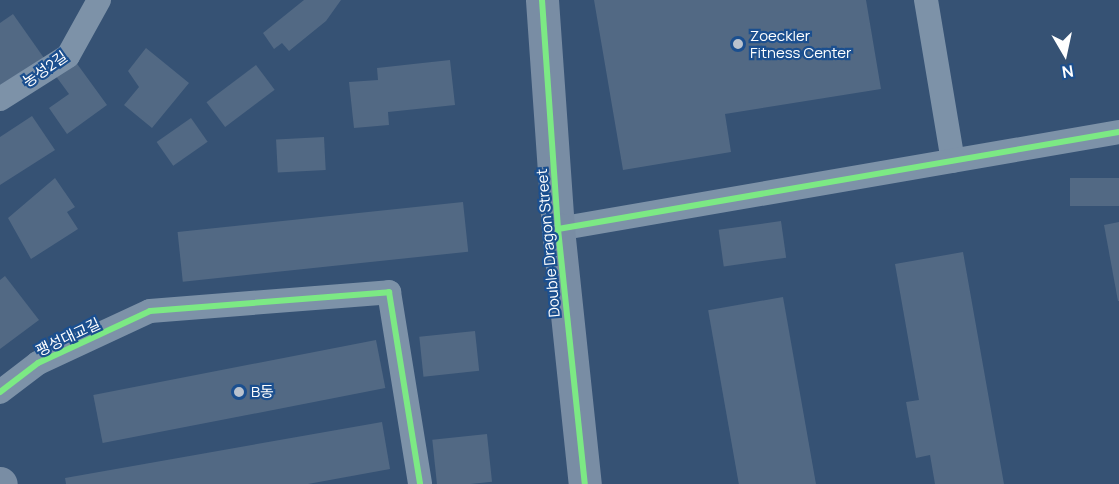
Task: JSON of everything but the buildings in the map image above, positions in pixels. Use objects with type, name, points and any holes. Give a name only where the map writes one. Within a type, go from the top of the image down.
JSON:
[{"type":"street","name":"농성2길","points":[[0,99],[68,56],[99,0]]},
{"type":"street","name":"Double Dragon Street","points":[[542,0],[558,230],[585,484]]},
{"type":"street","points":[[926,0],[953,161]]},
{"type":"street","points":[[558,230],[1119,132]]},
{"type":"street","name":"팽성대교길","points":[[0,392],[38,363],[150,311],[389,292],[420,484]]},
{"type":"cycle path","points":[[542,0],[558,229],[585,484]]},
{"type":"cycle path","points":[[558,229],[1119,132]]},
{"type":"cycle path","points":[[0,392],[38,363],[150,311],[389,292],[420,484]]},
{"type":"place","name":"Zoeckler Fitness Center","points":[[738,44]]},
{"type":"place","name":"B동","points":[[239,392]]}]
